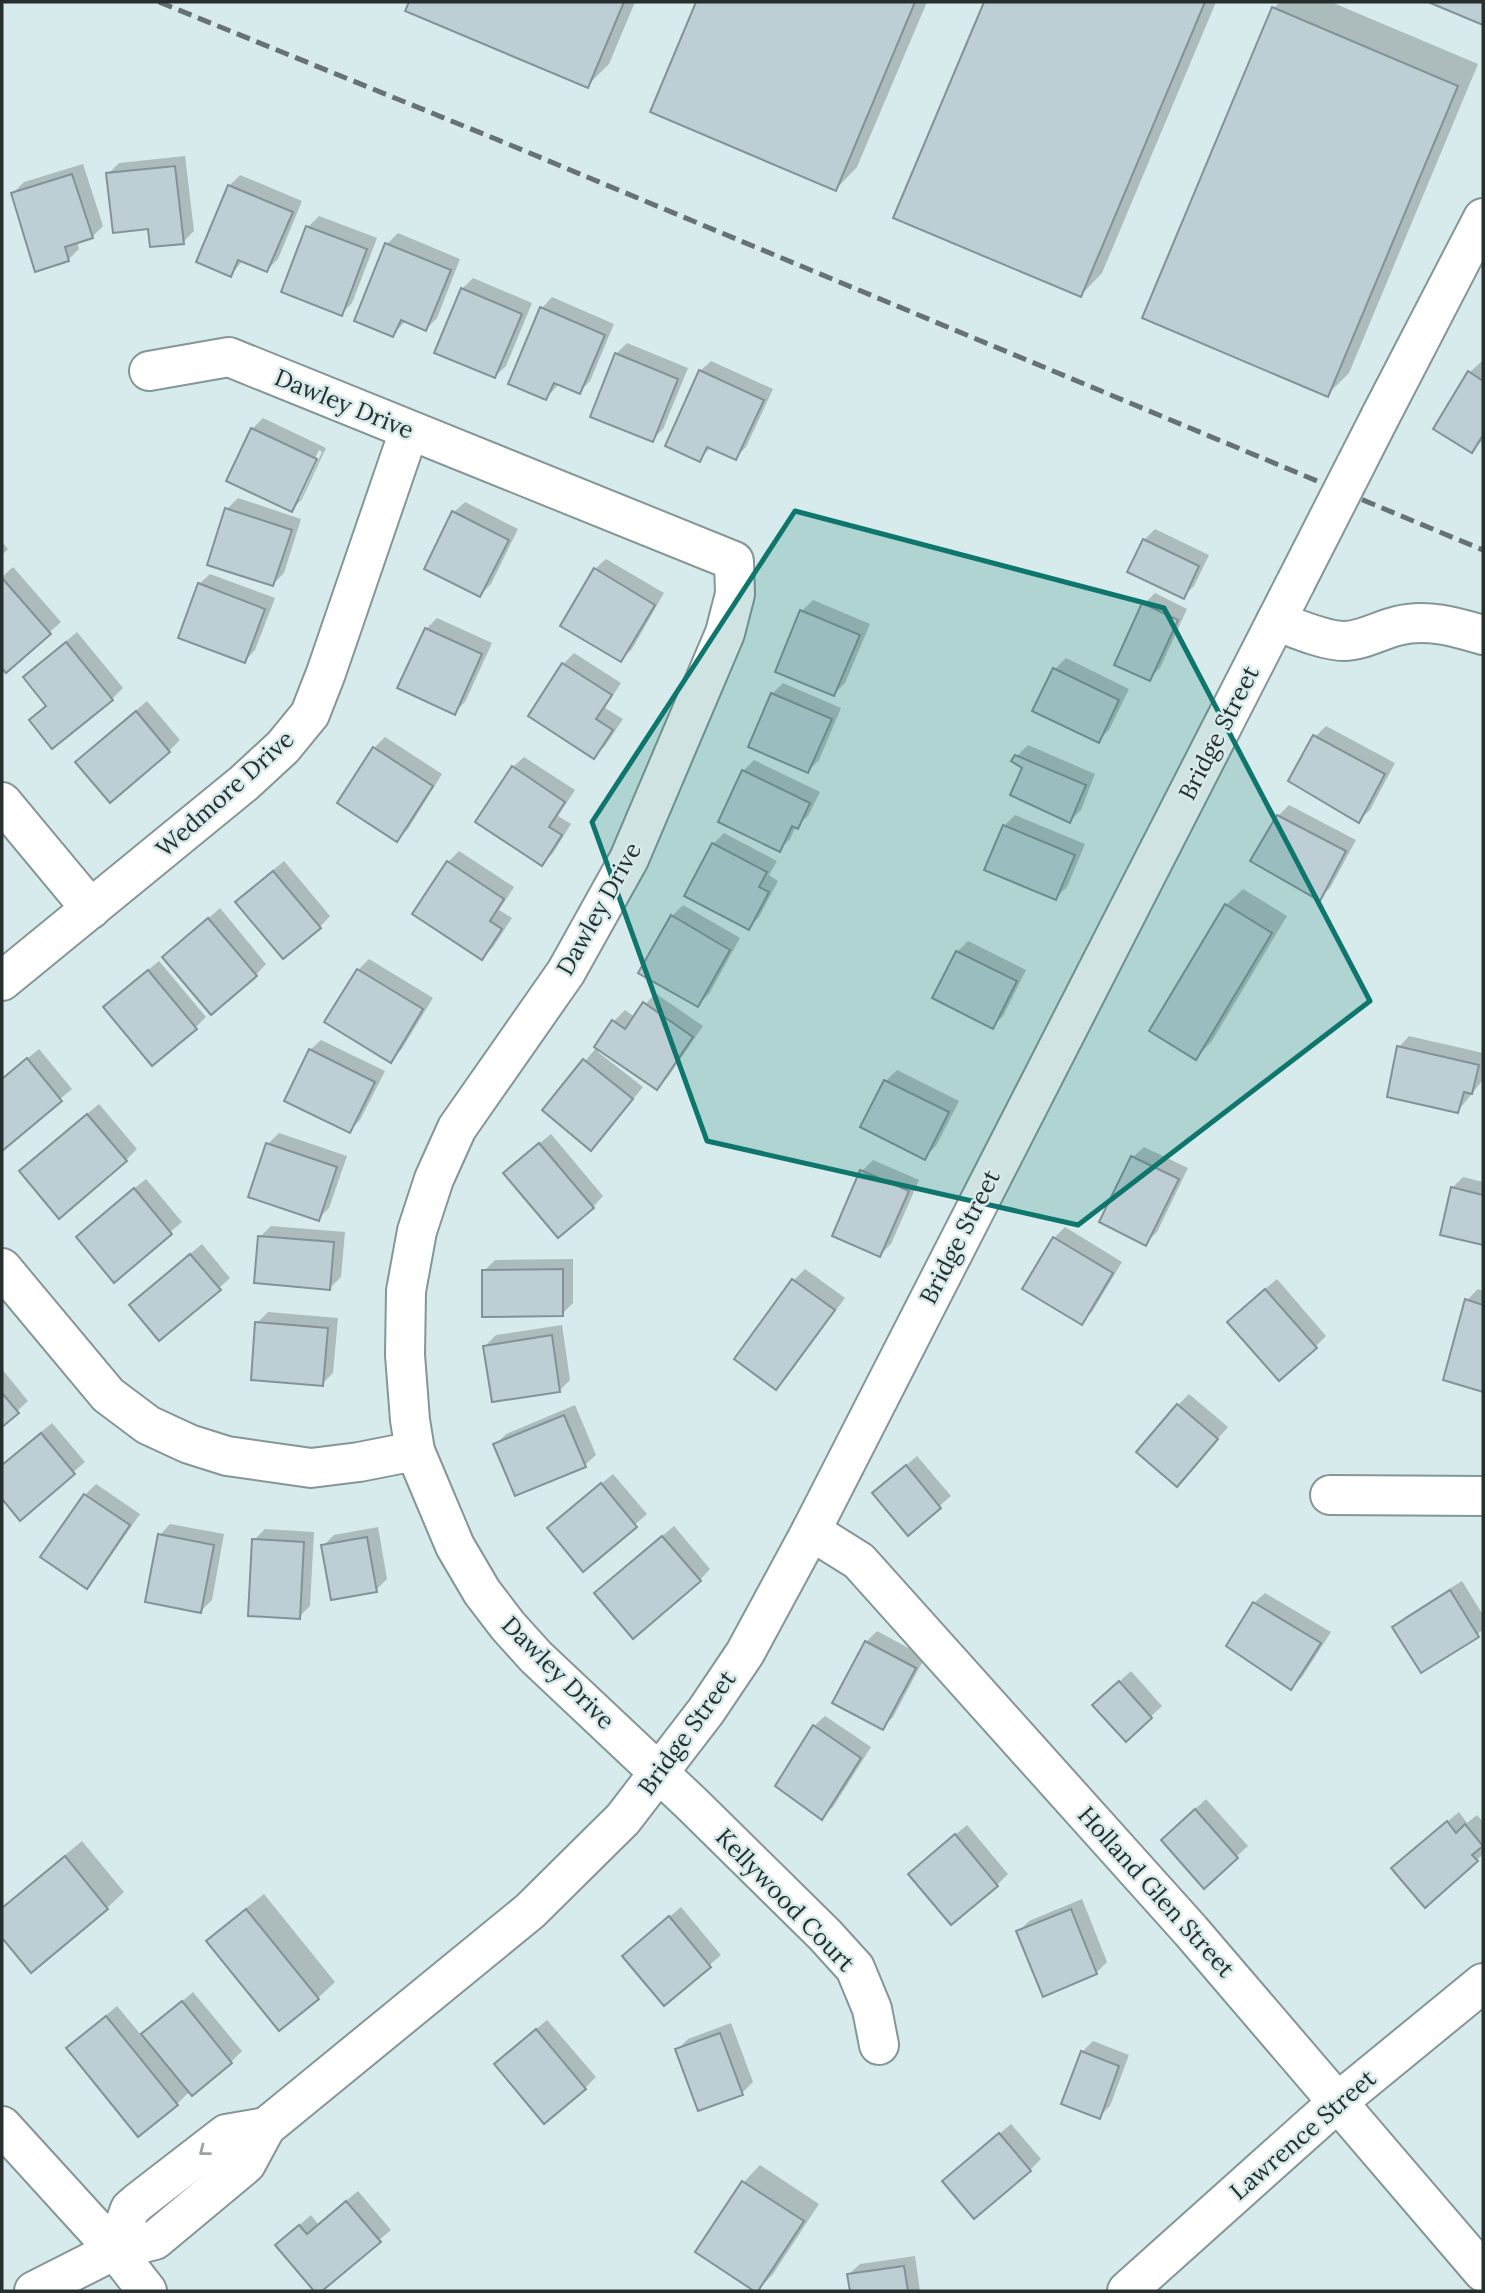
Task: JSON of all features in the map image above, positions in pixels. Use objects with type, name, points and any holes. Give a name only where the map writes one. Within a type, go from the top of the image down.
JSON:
[{"type":"street","name":"Bridge Street","points":[[34,2291],[115,2250],[155,2240],[246,2164],[266,2127],[530,1911],[623,1819],[706,1711],[746,1653],[811,1531],[1483,218]]},
{"type":"street","name":"Dawley Drive","points":[[149,371],[229,357],[734,561],[735,594],[725,633],[629,859],[566,972],[457,1128],[434,1179],[417,1231],[406,1291],[405,1355],[415,1451],[455,1546],[482,1591],[508,1626],[536,1657],[659,1773]]},
{"type":"street","name":"Wedmore Drive","points":[[2,981],[244,783],[282,747],[310,714],[409,431]]},
{"type":"street","points":[[1276,621],[1299,630],[1344,641],[1401,624],[1424,623],[1449,625],[1483,635]]},
{"type":"street","points":[[2,802],[91,909]]},
{"type":"street","points":[[2,1268],[108,1395],[148,1425],[189,1444],[227,1456],[311,1468],[415,1451]]},
{"type":"street","points":[[1330,1495],[1483,1496]]},
{"type":"street","name":"Holland Glen Street","points":[[811,1531],[859,1561],[1191,1931],[1483,2272]]},
{"type":"street","name":"Kellywood Court","points":[[659,1773],[825,1935],[855,1968],[872,2009],[879,2045]]},
{"type":"street","name":"Lawrence Street","points":[[1127,2291],[1339,2101],[1483,1983]]},
{"type":"street","points":[[2,2126],[115,2250],[147,2291]]},
{"type":"highlighted area","points":[[795,511],[1164,608],[1370,1001],[1078,1225],[707,1141],[592,822]]},
{"type":"building","points":[[409,2],[624,2],[588,88],[405,11]]},
{"type":"building","points":[[696,2],[915,2],[836,191],[650,112]]},
{"type":"building","points":[[984,2],[1205,2],[1081,297],[893,218]]},
{"type":"building","points":[[1428,2],[1483,2],[1483,25]]},
{"type":"building","points":[[1272,7],[1458,86],[1328,397],[1142,318]]},
{"type":"building","points":[[175,166],[184,244],[150,247],[148,229],[113,233],[106,173]]},
{"type":"building","points":[[72,174],[93,238],[65,247],[69,261],[35,272],[11,193]]},
{"type":"building","points":[[228,185],[293,212],[267,272],[238,260],[231,277],[196,262]]},
{"type":"building","points":[[306,226],[367,249],[342,316],[281,292]]},
{"type":"building","points":[[385,243],[451,270],[426,331],[401,320],[393,337],[354,321]]},
{"type":"building","points":[[461,288],[522,314],[495,378],[434,353]]},
{"type":"building","points":[[540,307],[605,335],[580,394],[554,383],[546,400],[508,384]]},
{"type":"building","points":[[615,353],[678,379],[653,442],[590,417]]},
{"type":"building","points":[[699,370],[764,400],[736,460],[707,447],[700,462],[665,446]]},
{"type":"building","points":[[1468,371],[1483,381],[1483,435],[1472,453],[1433,429]]},
{"type":"building","points":[[251,428],[317,459],[292,512],[226,481]]},
{"type":"building","points":[[225,508],[292,530],[273,586],[207,565]]},
{"type":"building","points":[[452,511],[509,540],[480,597],[424,569]]},
{"type":"building","points":[[1143,539],[1199,566],[1184,599],[1127,572]]},
{"type":"building","points":[[594,568],[655,605],[621,662],[560,626]]},
{"type":"building","points":[[2,578],[51,634],[6,673],[2,668]]},
{"type":"building","points":[[198,583],[265,609],[245,663],[178,638]]},
{"type":"building","points":[[1142,603],[1178,620],[1150,681],[1114,665]]},
{"type":"building","points":[[800,610],[860,635],[834,696],[775,672]]},
{"type":"building","points":[[425,628],[482,654],[455,715],[397,688]]},
{"type":"building","points":[[66,642],[113,700],[52,749],[29,720],[46,706],[23,677]]},
{"type":"building","points":[[562,663],[612,695],[596,719],[613,730],[594,759],[528,716]]},
{"type":"building","points":[[1053,668],[1119,700],[1099,743],[1032,711]]},
{"type":"building","points":[[771,693],[832,719],[808,773],[748,747]]},
{"type":"building","points":[[136,711],[170,752],[110,803],[75,762]]},
{"type":"building","points":[[1313,735],[1385,774],[1359,823],[1288,781]]},
{"type":"building","points":[[373,747],[433,786],[397,842],[337,803]]},
{"type":"building","points":[[1015,755],[1086,785],[1070,823],[1010,795],[1022,768],[1011,761]]},
{"type":"building","points":[[512,766],[565,802],[549,827],[562,835],[542,866],[475,822]]},
{"type":"building","points":[[742,770],[810,803],[798,829],[792,826],[780,852],[718,822]]},
{"type":"building","points":[[1277,815],[1346,851],[1320,901],[1250,861]]},
{"type":"building","points":[[1003,825],[1075,855],[1056,900],[984,870]]},
{"type":"building","points":[[712,843],[767,872],[759,887],[769,892],[749,930],[684,896]]},
{"type":"building","points":[[447,861],[504,899],[490,921],[502,929],[482,960],[412,914]]},
{"type":"building","points":[[273,871],[321,928],[283,959],[235,902]]},
{"type":"building","points":[[1225,904],[1272,933],[1196,1060],[1149,1031]]},
{"type":"building","points":[[671,915],[730,950],[698,1007],[638,973]]},
{"type":"building","points":[[208,918],[257,976],[211,1015],[162,957]]},
{"type":"building","points":[[956,951],[1017,981],[993,1029],[932,998]]},
{"type":"building","points":[[357,969],[423,1009],[391,1063],[324,1022]]},
{"type":"building","points":[[148,970],[197,1029],[152,1066],[103,1007]]},
{"type":"building","points":[[643,1002],[693,1037],[657,1090],[594,1047],[612,1020],[625,1029]]},
{"type":"building","points":[[1397,1046],[1479,1065],[1472,1094],[1464,1092],[1458,1113],[1387,1097]]},
{"type":"building","points":[[309,1049],[375,1082],[350,1133],[284,1101]]},
{"type":"building","points":[[27,1058],[62,1101],[2,1151],[2,1079]]},
{"type":"building","points":[[583,1059],[633,1099],[591,1151],[542,1110]]},
{"type":"building","points":[[884,1080],[949,1112],[925,1160],[860,1127]]},
{"type":"building","points":[[87,1114],[127,1161],[59,1219],[19,1171]]},
{"type":"building","points":[[266,1143],[337,1167],[319,1221],[248,1197]]},
{"type":"building","points":[[539,1143],[594,1208],[558,1238],[503,1173]]},
{"type":"building","points":[[1131,1156],[1179,1179],[1146,1246],[1099,1222]]},
{"type":"building","points":[[860,1170],[909,1191],[880,1257],[832,1236]]},
{"type":"building","points":[[1451,1187],[1483,1195],[1483,1245],[1440,1235]]},
{"type":"building","points":[[134,1188],[172,1234],[114,1283],[76,1237]]},
{"type":"building","points":[[258,1236],[334,1242],[330,1290],[254,1283]]},
{"type":"building","points":[[1053,1237],[1113,1273],[1082,1325],[1022,1289]]},
{"type":"building","points":[[190,1254],[221,1290],[159,1341],[129,1305]]},
{"type":"building","points":[[563,1269],[563,1316],[482,1317],[482,1270]]},
{"type":"building","points":[[792,1279],[835,1310],[776,1390],[734,1359]]},
{"type":"building","points":[[1265,1289],[1317,1348],[1279,1381],[1227,1322]]},
{"type":"building","points":[[1465,1299],[1483,1305],[1483,1392],[1443,1380]]},
{"type":"building","points":[[255,1322],[328,1328],[323,1386],[251,1380]]},
{"type":"building","points":[[552,1335],[560,1392],[492,1402],[483,1346]]},
{"type":"building","points":[[2,1393],[19,1413],[2,1427]]},
{"type":"building","points":[[1177,1404],[1218,1439],[1177,1487],[1136,1452]]},
{"type":"building","points":[[564,1415],[586,1467],[515,1496],[493,1444]]},
{"type":"building","points":[[41,1433],[75,1474],[20,1521],[2,1499],[2,1465]]},
{"type":"building","points":[[906,1465],[941,1508],[908,1536],[872,1493]]},
{"type":"building","points":[[601,1483],[637,1527],[583,1572],[547,1528]]},
{"type":"building","points":[[84,1494],[130,1525],[87,1589],[40,1557]]},
{"type":"building","points":[[158,1534],[214,1545],[201,1613],[145,1602]]},
{"type":"building","points":[[662,1536],[701,1581],[633,1639],[594,1593]]},
{"type":"building","points":[[367,1537],[377,1592],[331,1600],[321,1545]]},
{"type":"building","points":[[252,1539],[304,1542],[300,1619],[248,1616]]},
{"type":"building","points":[[1450,1590],[1479,1637],[1421,1673],[1392,1627]]},
{"type":"building","points":[[1253,1602],[1321,1643],[1291,1690],[1226,1646]]},
{"type":"building","points":[[865,1641],[916,1668],[883,1730],[832,1703]]},
{"type":"building","points":[[1119,1681],[1152,1718],[1126,1742],[1092,1705]]},
{"type":"building","points":[[813,1725],[861,1758],[822,1820],[775,1786]]},
{"type":"building","points":[[1195,1809],[1238,1858],[1204,1889],[1161,1840]]},
{"type":"building","points":[[1447,1821],[1456,1833],[1465,1824],[1483,1846],[1472,1855],[1478,1861],[1425,1908],[1391,1868]]},
{"type":"building","points":[[955,1834],[998,1886],[951,1925],[908,1874]]},
{"type":"building","points":[[65,1856],[108,1909],[31,1973],[2,1938],[2,1908]]},
{"type":"building","points":[[246,1909],[319,1999],[279,2031],[206,1941]]},
{"type":"building","points":[[1071,1909],[1097,1974],[1043,1997],[1016,1931]]},
{"type":"building","points":[[669,1916],[711,1967],[664,2006],[622,1956]]},
{"type":"building","points":[[182,2001],[232,2063],[192,2096],[141,2034]]},
{"type":"building","points":[[106,2016],[178,2105],[138,2137],[66,2048]]},
{"type":"building","points":[[536,2029],[586,2089],[544,2124],[494,2064]]},
{"type":"building","points":[[720,2033],[743,2095],[698,2111],[675,2049]]},
{"type":"building","points":[[1081,2051],[1119,2066],[1100,2119],[1061,2104]]},
{"type":"building","points":[[999,2133],[1031,2171],[974,2219],[942,2181]]},
{"type":"building","points":[[742,2181],[804,2221],[758,2291],[754,2291],[695,2252]]},
{"type":"building","points":[[346,2201],[381,2242],[322,2291],[314,2291],[275,2245],[299,2225],[307,2234]]},
{"type":"building","points":[[904,2266],[908,2291],[850,2291],[847,2274]]},
{"type":"railway","points":[[159,2],[508,144],[1483,550]]}]
